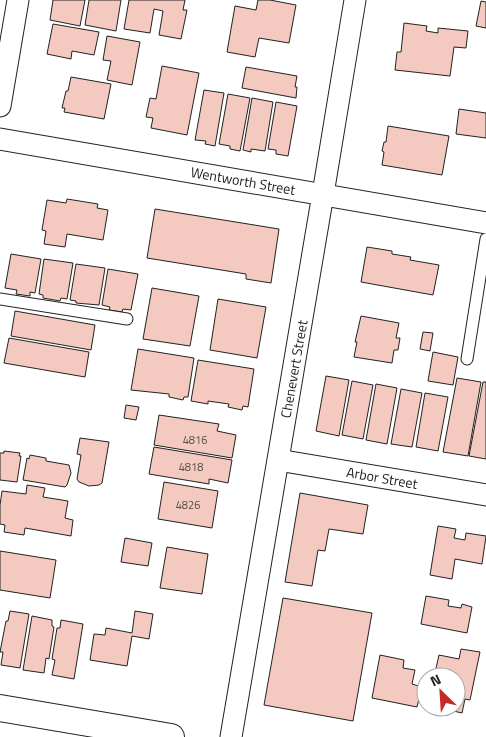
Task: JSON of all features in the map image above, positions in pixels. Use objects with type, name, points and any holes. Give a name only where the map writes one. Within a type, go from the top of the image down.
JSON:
[{"type":"street","points":[[0,106],[18,0]]},
{"type":"street","name":"Chenevert Street","points":[[231,737],[355,0]]},
{"type":"street","name":"Wentworth Street","points":[[0,139],[486,223]]},
{"type":"street","name":"Arbor Street","points":[[278,460],[486,495]]},
{"type":"street","points":[[0,708],[171,737]]},
{"type":"lane","points":[[467,359],[486,239]]},
{"type":"lane","points":[[0,299],[126,319]]},
{"type":"building","points":[[53,0],[85,0],[80,26],[50,20]]},
{"type":"building","points":[[89,0],[121,0],[116,31],[85,25]]},
{"type":"building","points":[[129,0],[185,0],[183,10],[187,10],[181,39],[159,35],[163,11],[154,9],[150,33],[124,29]]},
{"type":"building","points":[[258,0],[270,0],[296,5],[289,43],[259,38],[255,57],[227,52],[235,6],[256,10]]},
{"type":"building","points":[[481,1],[486,2],[486,28],[476,26]]},
{"type":"building","points":[[404,23],[427,26],[426,31],[438,33],[438,28],[468,31],[466,48],[454,47],[450,76],[395,70],[397,52],[401,52]]},
{"type":"building","points":[[53,24],[99,32],[94,55],[72,51],[71,59],[47,54]]},
{"type":"building","points":[[107,36],[140,42],[132,85],[107,80],[111,61],[103,60]]},
{"type":"building","points":[[162,66],[199,73],[187,135],[151,128],[153,118],[146,117],[150,98],[156,99]]},
{"type":"building","points":[[246,67],[297,76],[296,98],[242,88]]},
{"type":"building","points":[[71,77],[111,84],[104,119],[64,112],[65,108],[62,108]]},
{"type":"building","points":[[204,90],[224,93],[215,146],[205,144],[206,141],[195,140]]},
{"type":"building","points":[[228,94],[250,98],[240,151],[230,149],[230,146],[219,144]]},
{"type":"building","points":[[252,98],[273,102],[265,151],[251,149],[251,152],[243,150]]},
{"type":"building","points":[[276,102],[297,106],[288,156],[276,154],[276,150],[268,149]]},
{"type":"building","points":[[459,109],[486,113],[486,138],[456,134]]},
{"type":"building","points":[[388,126],[449,136],[442,175],[382,165],[384,152],[382,151],[384,142],[386,142]]},
{"type":"building","points":[[67,199],[98,204],[97,208],[108,210],[103,240],[67,234],[65,247],[44,244],[46,231],[42,230],[47,200],[66,203]]},
{"type":"building","points":[[155,209],[279,229],[271,283],[246,279],[246,274],[147,258]]},
{"type":"building","points":[[367,247],[392,251],[392,254],[411,257],[410,260],[439,265],[433,295],[361,282]]},
{"type":"building","points":[[11,254],[41,259],[35,293],[30,292],[30,296],[16,294],[17,290],[5,288]]},
{"type":"building","points":[[44,259],[73,263],[67,299],[61,298],[60,301],[43,298],[43,295],[39,294]]},
{"type":"building","points":[[76,264],[105,268],[99,305],[76,303],[76,301],[70,300]]},
{"type":"building","points":[[108,269],[138,274],[131,310],[123,309],[122,312],[109,310],[110,307],[102,305]]},
{"type":"building","points":[[152,288],[199,296],[190,346],[143,339]]},
{"type":"building","points":[[218,299],[266,307],[257,358],[210,350]]},
{"type":"building","points":[[15,311],[95,325],[91,350],[11,336]]},
{"type":"building","points":[[361,316],[399,323],[396,338],[400,338],[398,350],[394,350],[392,363],[354,357],[357,342],[355,342]]},
{"type":"building","points":[[423,332],[433,333],[430,351],[420,349]]},
{"type":"building","points":[[9,338],[89,352],[85,377],[4,363]]},
{"type":"building","points":[[138,349],[194,358],[188,397],[184,397],[183,400],[169,397],[169,394],[131,390]]},
{"type":"building","points":[[433,352],[458,357],[453,385],[428,381]]},
{"type":"building","points":[[198,360],[254,369],[248,407],[243,406],[242,410],[228,407],[229,404],[208,401],[208,404],[191,401]]},
{"type":"building","points":[[326,376],[349,380],[339,436],[316,431]]},
{"type":"building","points":[[457,378],[481,382],[468,456],[443,452]]},
{"type":"building","points":[[352,381],[373,385],[363,439],[342,435]]},
{"type":"building","points":[[483,382],[486,382],[486,459],[469,456]]},
{"type":"building","points":[[376,384],[397,388],[387,444],[366,440]]},
{"type":"building","points":[[401,389],[422,393],[412,447],[391,444]]},
{"type":"building","points":[[425,393],[448,397],[438,451],[416,447]]},
{"type":"building","points":[[126,405],[139,407],[136,420],[124,418]]},
{"type":"building","points":[[159,415],[219,424],[217,431],[236,435],[232,458],[154,445]]},
{"type":"building","points":[[80,438],[109,442],[102,483],[99,485],[89,486],[79,482],[77,479],[81,455],[77,454]]},
{"type":"building","points":[[154,447],[232,460],[228,483],[209,479],[209,484],[149,474]]},
{"type":"building","points":[[4,451],[20,453],[17,482],[0,480],[0,453],[4,453]]},
{"type":"building","points":[[30,455],[46,458],[46,461],[69,465],[71,473],[67,485],[65,487],[23,480],[27,458],[29,459]]},
{"type":"building","points":[[164,482],[218,491],[212,528],[158,519]]},
{"type":"building","points":[[27,485],[45,488],[43,497],[68,501],[65,518],[73,520],[71,536],[25,528],[24,535],[4,532],[5,525],[0,524],[2,491],[26,494]]},
{"type":"building","points":[[300,493],[368,505],[363,534],[329,529],[325,551],[318,550],[312,586],[285,582]]},
{"type":"building","points":[[438,526],[456,529],[454,538],[465,540],[466,533],[486,536],[482,564],[455,559],[452,579],[430,575]]},
{"type":"building","points":[[125,538],[152,543],[148,566],[121,562]]},
{"type":"building","points":[[167,547],[208,554],[202,594],[160,588]]},
{"type":"building","points":[[0,551],[56,560],[50,598],[0,590]]},
{"type":"building","points":[[426,596],[449,600],[448,606],[461,608],[462,604],[472,607],[467,633],[421,624]]},
{"type":"building","points":[[283,598],[372,613],[353,721],[264,705]]},
{"type":"building","points":[[10,611],[29,614],[20,668],[1,665],[3,652],[0,652],[6,621],[8,621]]},
{"type":"building","points":[[135,611],[153,614],[149,639],[132,636],[127,666],[90,660],[94,634],[105,635],[106,628],[132,633]]},
{"type":"building","points":[[32,616],[52,620],[52,626],[54,627],[49,659],[46,658],[44,673],[23,670]]},
{"type":"building","points":[[61,620],[83,624],[74,679],[52,675],[55,660],[52,659],[57,628],[60,628]]},
{"type":"building","points":[[461,649],[480,652],[470,700],[466,699],[466,667],[436,667],[439,655],[459,659]]},
{"type":"building","points":[[380,655],[404,660],[403,668],[415,670],[412,684],[416,685],[416,707],[372,698]]}]
